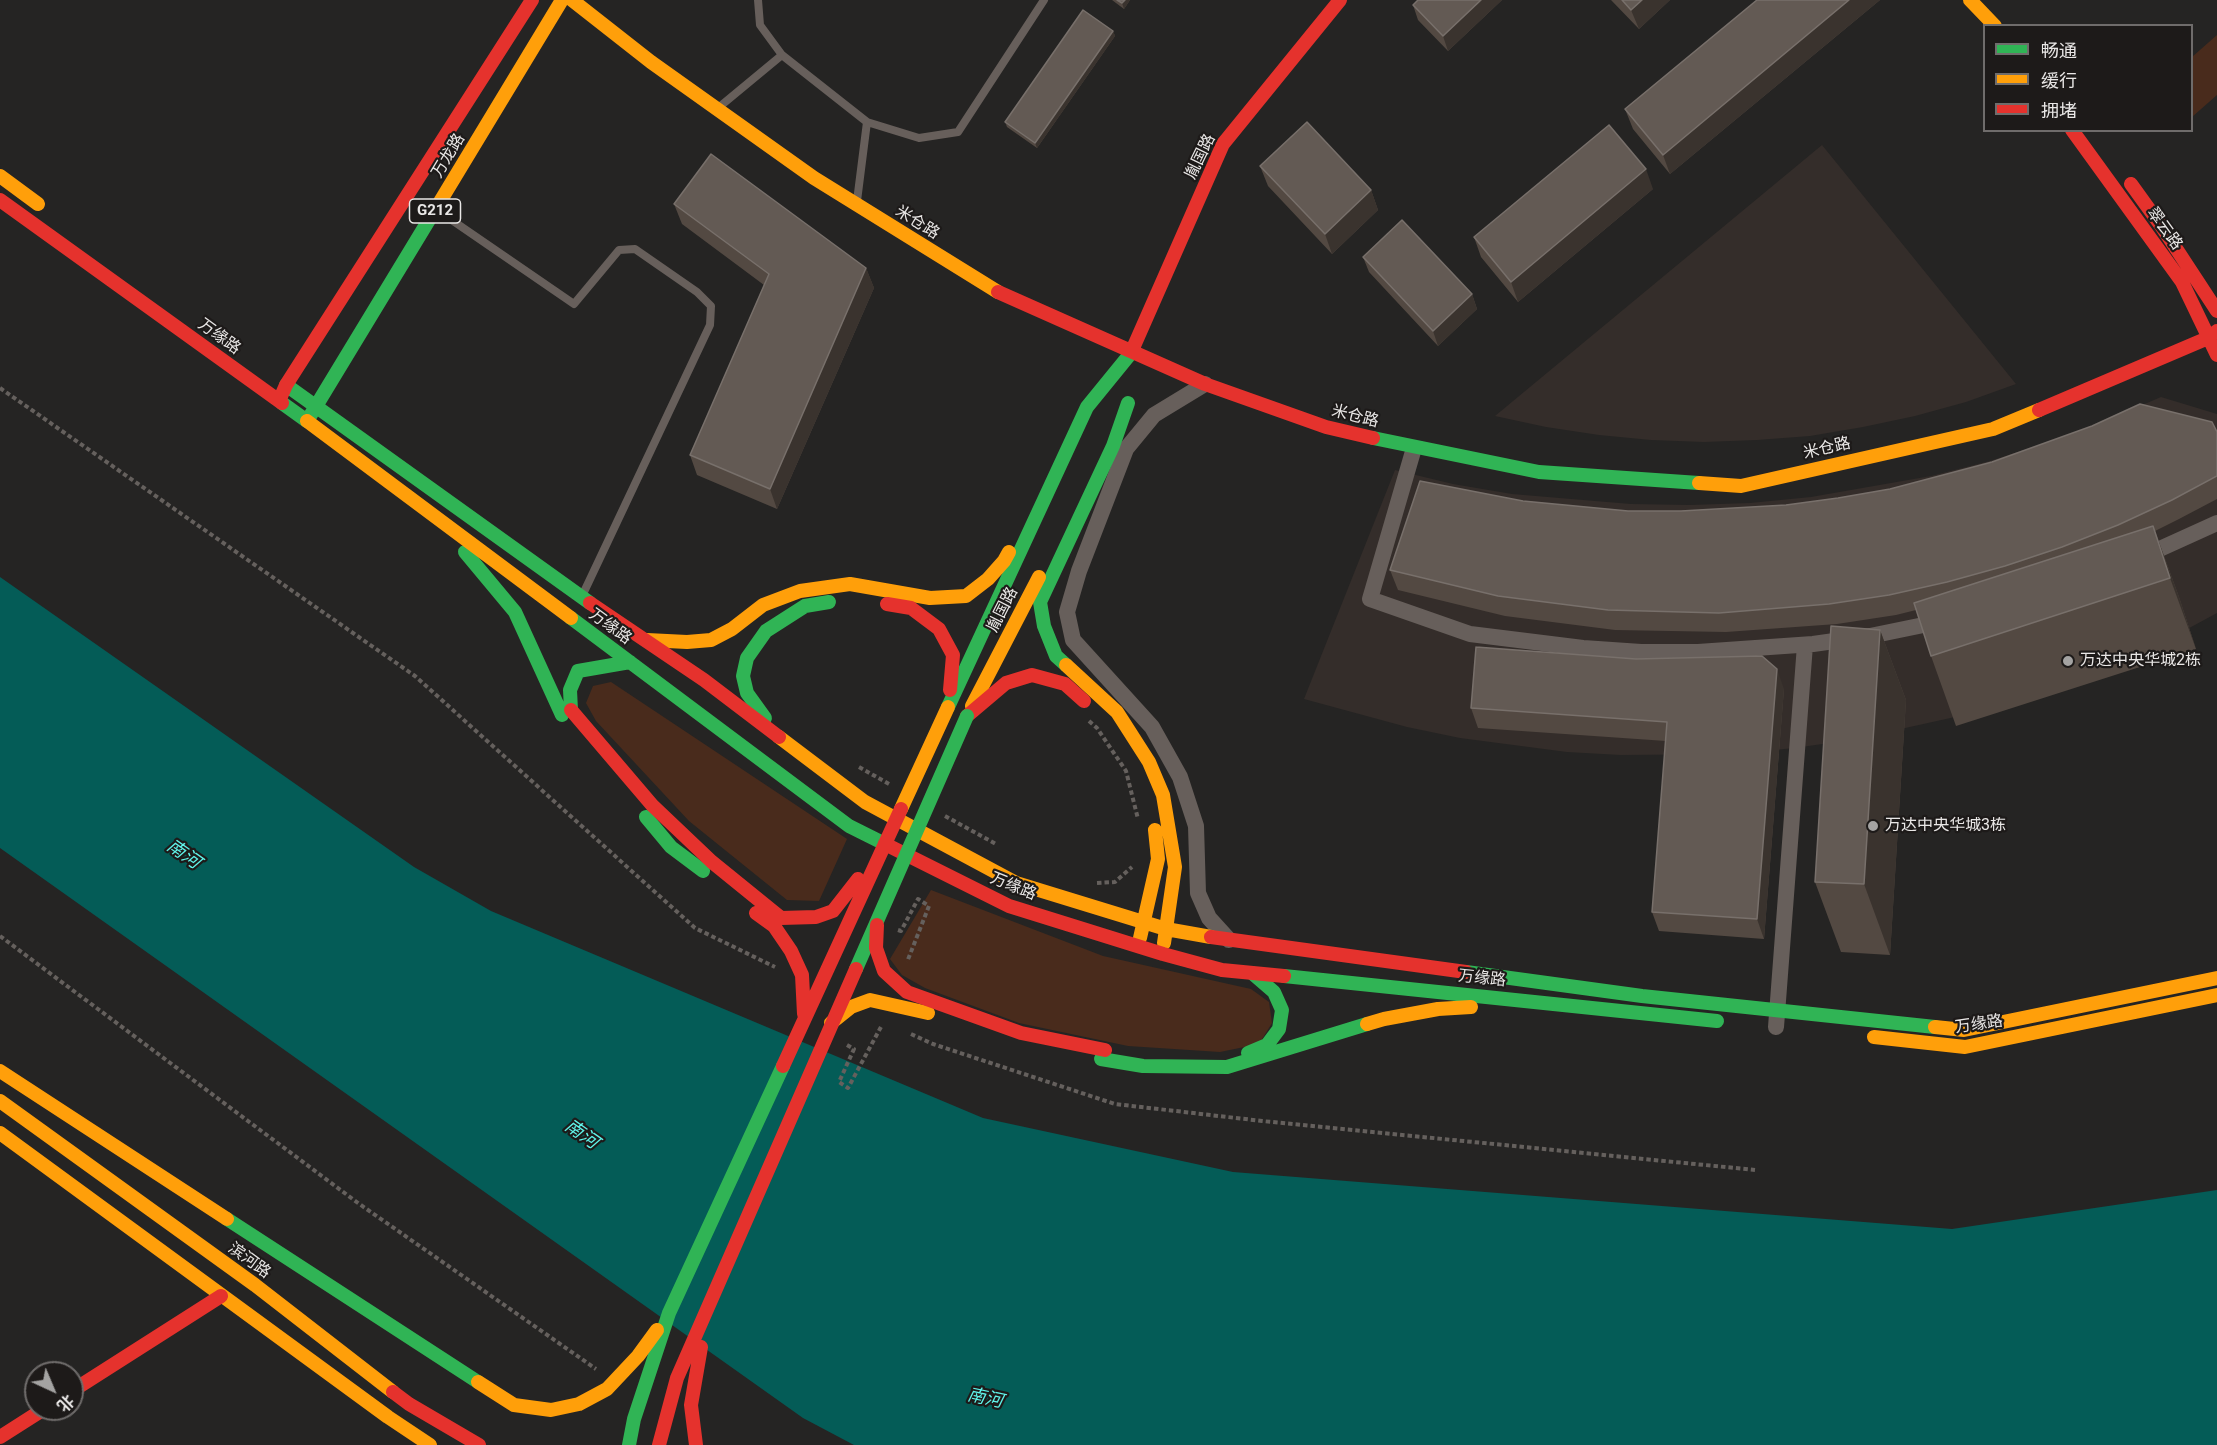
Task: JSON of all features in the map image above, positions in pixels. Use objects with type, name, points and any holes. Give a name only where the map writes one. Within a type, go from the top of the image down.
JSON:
[{"type":"main road","name":"万龙路","points":[[279,401],[281,382],[532,0]]},
{"type":"main road","name":"万龙路","points":[[307,421],[562,0]]},
{"type":"main road","name":"米仓路","points":[[572,0],[651,62],[814,178],[989,288],[1205,384],[1326,427],[1414,448],[1539,471],[1741,486],[1993,429],[2212,335]]},
{"type":"main road","name":"胤国路","points":[[948,707],[1087,407],[1131,353],[1223,144],[1340,0]]},
{"type":"main road","points":[[1970,0],[1993,24]]},
{"type":"main road","name":"翠云路","points":[[2073,132],[2182,282],[2212,335],[2217,355]]},
{"type":"main road","name":"翠云路","points":[[2120,169],[2162,227],[2217,311]]},
{"type":"main road","points":[[0,176],[48,211]]},
{"type":"main road","name":"万缘路","points":[[0,200],[307,421],[849,826],[1009,906],[1138,947],[1222,970],[1731,1022]]},
{"type":"main road","name":"胤国路","points":[[1130,373],[1131,353]]},
{"type":"main road","name":"万缘路","points":[[281,382],[581,597],[704,680],[865,802],[1016,883],[1166,929],[1228,940],[1642,996],[1776,1023],[1964,1030],[2217,978]]},
{"type":"main road","name":"胤国路","points":[[715,1291],[967,716],[1128,398],[1113,446],[1040,602],[1044,627],[1056,656],[1117,712],[1149,762],[1163,795],[1175,867],[1166,929]]},
{"type":"main road","points":[[645,640],[687,642],[711,640],[732,629],[763,606],[800,591],[850,584],[930,598],[966,596],[988,579],[1005,561],[1087,407]]},
{"type":"main road","points":[[443,524],[514,612],[567,712],[671,847],[774,926],[791,951],[802,975],[805,1018]]},
{"type":"main road","points":[[776,735],[747,693],[743,676],[747,658],[766,631],[805,606],[839,600]]},
{"type":"main road","points":[[629,1445],[634,1419],[669,1313],[948,707],[953,655],[939,629],[911,608],[870,602]]},
{"type":"main road","points":[[567,712],[570,690],[578,671],[630,662]]},
{"type":"main road","points":[[967,716],[1006,683],[1032,675],[1065,684],[1110,724],[1136,767],[1152,805],[1158,859],[1138,947]]},
{"type":"main road","points":[[567,712],[652,805],[712,862],[781,918],[816,917],[833,911],[854,886],[948,707]]},
{"type":"main road","points":[[877,918],[876,948],[884,971],[907,992],[1021,1033],[1143,1066],[1227,1066],[1384,1019],[1438,1009],[1544,1002]]},
{"type":"main road","points":[[1163,954],[1166,929]]},
{"type":"main road","points":[[831,1023],[851,1007],[870,1000],[917,1010],[1025,1042],[1103,1054],[1155,1057],[1236,1057],[1267,1045],[1279,1029],[1282,1010],[1274,992],[1252,973]]},
{"type":"main road","name":"万缘路","points":[[1859,1036],[1965,1047],[2217,995]]},
{"type":"main road","points":[[0,1071],[514,1405],[551,1410],[579,1404],[607,1389],[638,1356],[669,1313]]},
{"type":"main road","name":"滨河路","points":[[0,1101],[255,1285],[410,1404],[479,1445]]},
{"type":"main road","points":[[0,1132],[221,1296],[430,1445]]},
{"type":"main road","points":[[659,1445],[677,1378],[715,1291]]},
{"type":"main road","points":[[696,1445],[691,1405],[698,1358],[715,1291]]},
{"type":"main road","points":[[84,1383],[221,1296]]},
{"type":"main road","points":[[0,1437],[25,1421]]},
{"type":"street","points":[[1205,384],[1154,415],[1126,449],[1079,570],[1067,612],[1074,640],[1152,727],[1180,777],[1196,826],[1198,893],[1209,918],[1228,940]]},
{"type":"street","points":[[1414,448],[1370,599],[1470,634],[1538,644],[1641,652],[1755,649],[1870,636],[1960,617]]},
{"type":"street","points":[[2131,562],[2217,523]]},
{"type":"street","points":[[1776,1023],[1806,645]]},
{"type":"lane","points":[[758,0],[760,25],[782,55],[867,122],[919,138],[958,132],[1044,0]]},
{"type":"lane","points":[[717,109],[782,55]]},
{"type":"lane","points":[[856,205],[867,122]]},
{"type":"lane","points":[[435,209],[574,304],[619,250],[635,249],[698,292],[711,306],[710,325],[581,597]]},
{"type":"path","points":[[1089,720],[1126,771],[1140,827]]},
{"type":"path","points":[[850,761],[899,790]]},
{"type":"path","points":[[939,812],[999,846]]},
{"type":"path","points":[[1094,883],[1115,882],[1132,867],[1135,860]]},
{"type":"path","points":[[0,936],[358,1203],[597,1370]]},
{"type":"shaded area","points":[[2217,35],[2217,95],[2193,116],[2193,56]]},
{"type":"shaded area","points":[[1822,145],[2016,384],[1966,402],[1915,416],[1810,436],[1757,440],[1704,442],[1651,440],[1546,427],[1495,416]]},
{"type":"shaded area","points":[[2161,397],[2217,414],[2217,613],[2180,633],[1964,715],[1851,740],[1794,748],[1736,754],[1621,755],[1567,752],[1460,738],[1407,727],[1304,699],[1395,470],[1453,484],[1512,494],[1631,504],[1750,503],[1811,497],[1931,476],[1990,461],[2105,421]]},
{"type":"shaded area","points":[[611,682],[847,839],[819,901],[787,900],[689,821],[596,721],[586,703],[593,686]]},
{"type":"shaded area","points":[[931,890],[1103,956],[1251,989],[1269,1002],[1272,1023],[1259,1044],[1220,1052],[1128,1046],[1019,1023],[925,988],[902,975],[890,959]]},
{"type":"water","name":"南河","points":[[0,577],[414,867],[491,911],[983,1118],[1233,1172],[1952,1229],[2217,1190],[2217,1445],[854,1445],[803,1418],[0,848]]},
{"type":"building","points":[[1418,0],[1481,0],[1443,36],[1413,5]]},
{"type":"building","points":[[1622,0],[1642,0],[1631,10]]},
{"type":"building","points":[[1757,0],[1849,0],[1663,155],[1625,109]]},
{"type":"building","points":[[1083,10],[1113,31],[1035,143],[1005,122]]},
{"type":"building","points":[[1307,122],[1371,190],[1325,234],[1260,166]]},
{"type":"building","points":[[1609,125],[1646,169],[1511,282],[1474,237]]},
{"type":"building","points":[[711,154],[866,268],[770,489],[690,455],[769,274],[674,204]]},
{"type":"building","points":[[1402,220],[1472,294],[1433,331],[1363,257]]},
{"type":"building","points":[[2140,404],[2212,422],[2217,432],[2217,476],[2118,525],[2062,547],[2005,566],[1889,595],[1829,604],[1719,613],[1608,610],[1498,596],[1390,570],[1420,481],[1523,501],[1628,511],[1681,511],[1786,505],[1890,489],[1992,462],[2092,426]]},
{"type":"building","points":[[2153,526],[2170,578],[1931,656],[1914,603]]},
{"type":"building","points":[[1831,626],[1880,630],[1864,884],[1815,882]]},
{"type":"building","points":[[1476,647],[1636,659],[1762,656],[1777,669],[1757,919],[1652,912],[1667,722],[1471,708]]},
{"type":"traffic: fast","points":[[282,403],[307,421],[438,205]]},
{"type":"traffic: fast","points":[[948,707],[1087,407],[1131,353],[1134,346]]},
{"type":"traffic: fast","points":[[286,385],[590,603]]},
{"type":"traffic: fast","points":[[1066,665],[1056,656],[1044,626],[1040,602],[1113,446],[1128,403]]},
{"type":"traffic: fast","points":[[1373,438],[1539,472],[1699,483]]},
{"type":"traffic: fast","points":[[465,552],[515,612],[562,715]]},
{"type":"traffic: fast","points":[[765,718],[747,693],[743,676],[747,658],[766,631],[805,606],[829,602]]},
{"type":"traffic: fast","points":[[571,618],[849,826],[885,844]]},
{"type":"traffic: fast","points":[[571,710],[570,690],[578,671],[630,662]]},
{"type":"traffic: fast","points":[[856,969],[967,716]]},
{"type":"traffic: fast","points":[[646,817],[671,847],[703,871]]},
{"type":"traffic: fast","points":[[1466,972],[1642,996],[1935,1027]]},
{"type":"traffic: fast","points":[[1248,1053],[1267,1045],[1279,1029],[1282,1010],[1274,992],[1252,973]]},
{"type":"traffic: fast","points":[[1284,976],[1717,1021]]},
{"type":"traffic: fast","points":[[1101,1059],[1143,1066],[1227,1067],[1367,1024]]},
{"type":"traffic: fast","points":[[629,1445],[634,1419],[669,1313],[783,1066]]},
{"type":"traffic: fast","points":[[227,1219],[478,1382]]},
{"type":"traffic: slow","points":[[438,205],[562,0]]},
{"type":"traffic: slow","points":[[572,0],[651,62],[814,178],[998,292]]},
{"type":"traffic: slow","points":[[1970,0],[1993,24]]},
{"type":"traffic: slow","points":[[0,176],[38,204]]},
{"type":"traffic: slow","points":[[1699,483],[1741,486],[1993,429],[2039,410]]},
{"type":"traffic: slow","points":[[307,421],[571,618]]},
{"type":"traffic: slow","points":[[647,640],[687,642],[711,640],[732,629],[763,605],[800,591],[850,584],[930,598],[966,596],[988,579],[1009,552]]},
{"type":"traffic: slow","points":[[972,706],[1039,577]]},
{"type":"traffic: slow","points":[[1066,665],[1117,712],[1149,762],[1163,795],[1175,867],[1164,943]]},
{"type":"traffic: slow","points":[[901,809],[948,707]]},
{"type":"traffic: slow","points":[[779,737],[865,802],[1016,883],[1166,929],[1211,937]]},
{"type":"traffic: slow","points":[[1140,938],[1158,859],[1155,830]]},
{"type":"traffic: slow","points":[[1935,1027],[1964,1030],[2217,978]]},
{"type":"traffic: slow","points":[[1874,1037],[1965,1047],[2217,995]]},
{"type":"traffic: slow","points":[[831,1023],[851,1007],[870,1000],[928,1013]]},
{"type":"traffic: slow","points":[[1367,1024],[1438,1009],[1471,1007]]},
{"type":"traffic: slow","points":[[0,1071],[227,1219]]},
{"type":"traffic: slow","points":[[0,1101],[255,1285],[393,1392]]},
{"type":"traffic: slow","points":[[0,1133],[388,1417],[430,1445]]},
{"type":"traffic: slow","points":[[478,1382],[514,1405],[551,1410],[579,1404],[607,1389],[638,1356],[657,1330]]},
{"type":"traffic: jam","points":[[279,401],[286,385],[532,0]]},
{"type":"traffic: jam","points":[[1134,346],[1223,144],[1340,0]]},
{"type":"traffic: jam","points":[[2073,132],[2182,282],[2217,355]]},
{"type":"traffic: jam","points":[[2131,184],[2217,311]]},
{"type":"traffic: jam","points":[[0,200],[282,403]]},
{"type":"traffic: jam","points":[[998,292],[1205,384],[1326,427],[1373,438]]},
{"type":"traffic: jam","points":[[2039,410],[2208,338],[2217,331]]},
{"type":"traffic: jam","points":[[590,603],[704,680],[779,737]]},
{"type":"traffic: jam","points":[[887,604],[911,608],[939,629],[953,655],[950,690]]},
{"type":"traffic: jam","points":[[967,716],[1006,683],[1032,675],[1065,684],[1084,701]]},
{"type":"traffic: jam","points":[[571,710],[652,805],[712,862],[781,918],[816,917],[833,911],[858,879]]},
{"type":"traffic: jam","points":[[783,1066],[901,809]]},
{"type":"traffic: jam","points":[[885,844],[1009,906],[1222,970],[1284,976]]},
{"type":"traffic: jam","points":[[756,913],[774,926],[791,951],[802,975],[804,1014]]},
{"type":"traffic: jam","points":[[877,925],[876,948],[884,971],[907,992],[1021,1033],[1105,1050]]},
{"type":"traffic: jam","points":[[1211,937],[1466,972]]},
{"type":"traffic: jam","points":[[659,1445],[677,1378],[856,969]]},
{"type":"traffic: jam","points":[[84,1383],[221,1296]]},
{"type":"traffic: jam","points":[[696,1445],[691,1405],[701,1347]]},
{"type":"traffic: jam","points":[[393,1392],[409,1404],[479,1445]]},
{"type":"traffic: jam","points":[[0,1437],[25,1421]]},
{"type":"place","name":"万达中央华城2栋","points":[[2068,661]]},
{"type":"place","name":"万达中央华城3栋","points":[[1873,826]]}]
